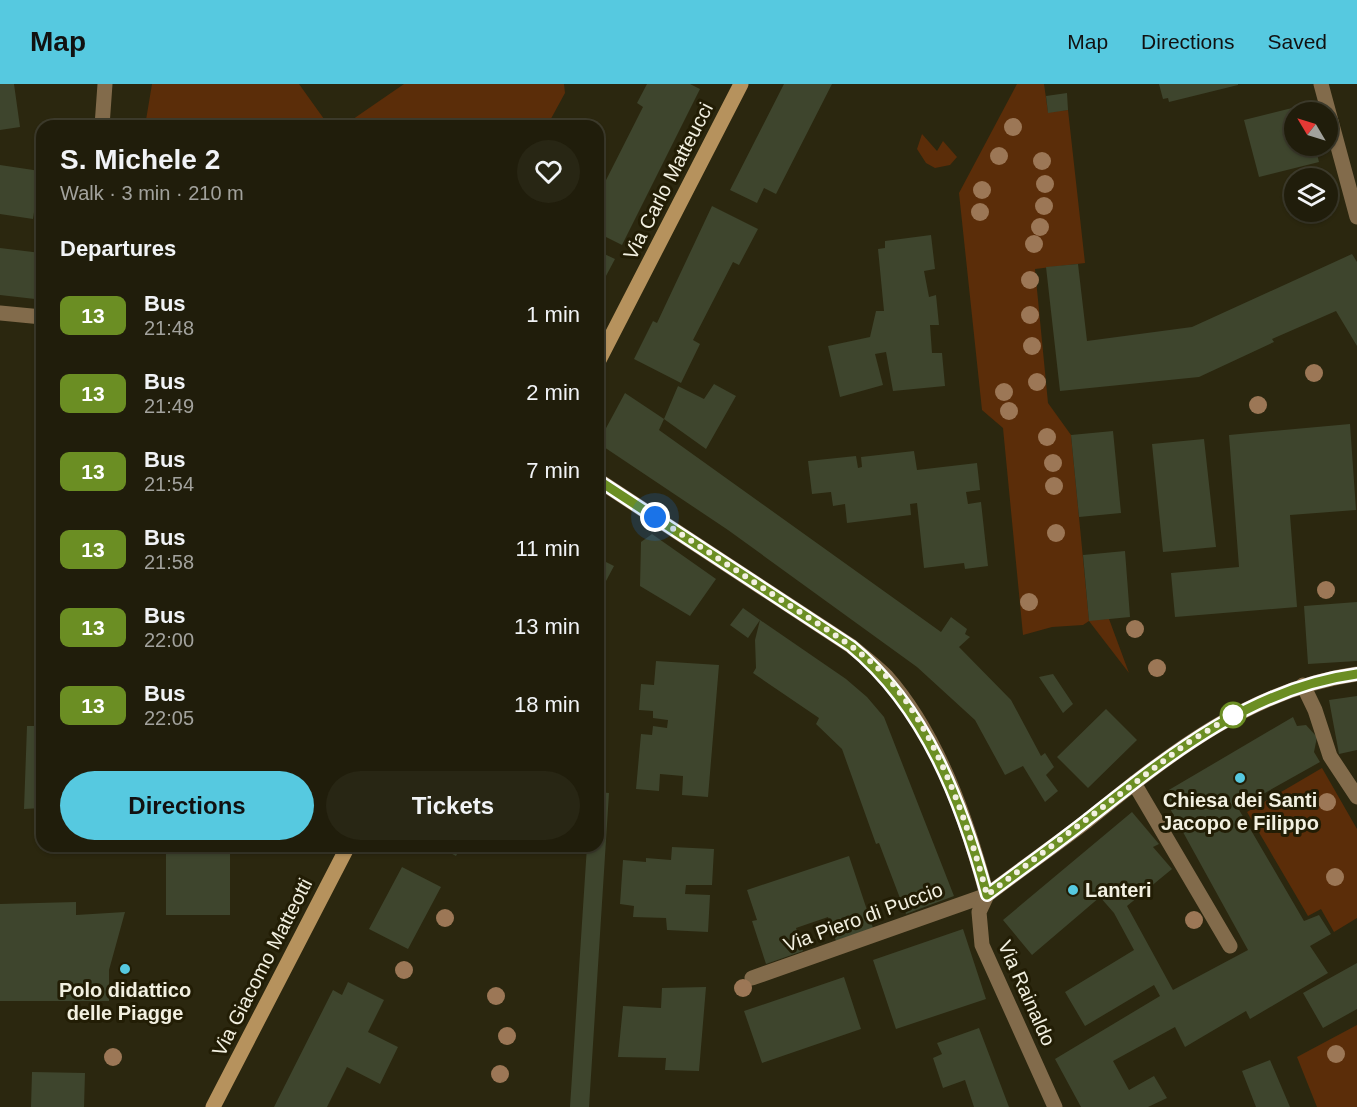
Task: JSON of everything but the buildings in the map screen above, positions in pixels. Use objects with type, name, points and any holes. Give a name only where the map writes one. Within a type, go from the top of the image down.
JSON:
[{"type":"main road","name":"Via Carlo Matteucci","points":[[604,350],[741,84]]},
{"type":"main road","name":"Via Giacomo Matteotti","points":[[213,1107],[345,852]]},
{"type":"street","points":[[102,120],[105,84]]},
{"type":"street","points":[[1321,84],[1351,174],[1357,217]]},
{"type":"street","points":[[0,313],[36,316]]},
{"type":"street","points":[[604,484],[851,646],[884,675],[913,715],[933,751],[973,844],[987,895]]},
{"type":"street","name":"Via Piero di Puccio","points":[[752,978],[987,895],[1209,729],[1270,697],[1303,685],[1357,674]]},
{"type":"street","points":[[1303,685],[1315,710],[1330,756],[1357,797]]},
{"type":"street","points":[[1134,783],[1230,946]]},
{"type":"street","name":"Via Rainaldo","points":[[987,895],[980,912],[982,945],[1055,1107]]},
{"type":"shaded area","points":[[152,84],[299,84],[325,120],[146,120]]},
{"type":"shaded area","points":[[404,84],[564,84],[565,93],[550,120],[352,120]]},
{"type":"shaded area","points":[[1017,84],[1044,84],[1048,112],[1068,110],[1085,263],[1035,269],[1048,403],[1071,435],[1089,620],[1109,619],[1129,673],[1089,621],[1083,625],[1052,627],[1023,635],[1003,428],[982,410],[959,193]]},
{"type":"shaded area","points":[[922,134],[937,151],[943,141],[957,157],[950,165],[935,168],[926,163],[917,149]]},
{"type":"shaded area","points":[[1322,768],[1357,829],[1357,918],[1334,932],[1321,909],[1308,916],[1247,812]]},
{"type":"shaded area","points":[[1357,1025],[1357,1107],[1317,1107],[1297,1057]]},
{"type":"bus line","name":"13","points":[[604,484],[851,646],[884,675],[924,731],[973,844],[987,895],[1209,729],[1270,697],[1329,678],[1357,674]]},
{"type":"place","name":"Chiesa dei Santi Jacopo e Filippo","points":[[1240,778]]},
{"type":"place","name":"Lanteri","points":[[1073,890]]},
{"type":"place","name":"Polo didattico delle Piagge","points":[[125,969]]},
{"type":"route","points":[[655,517],[851,646],[884,675],[924,731],[973,844],[987,895],[1186,744],[1233,715]]}]
